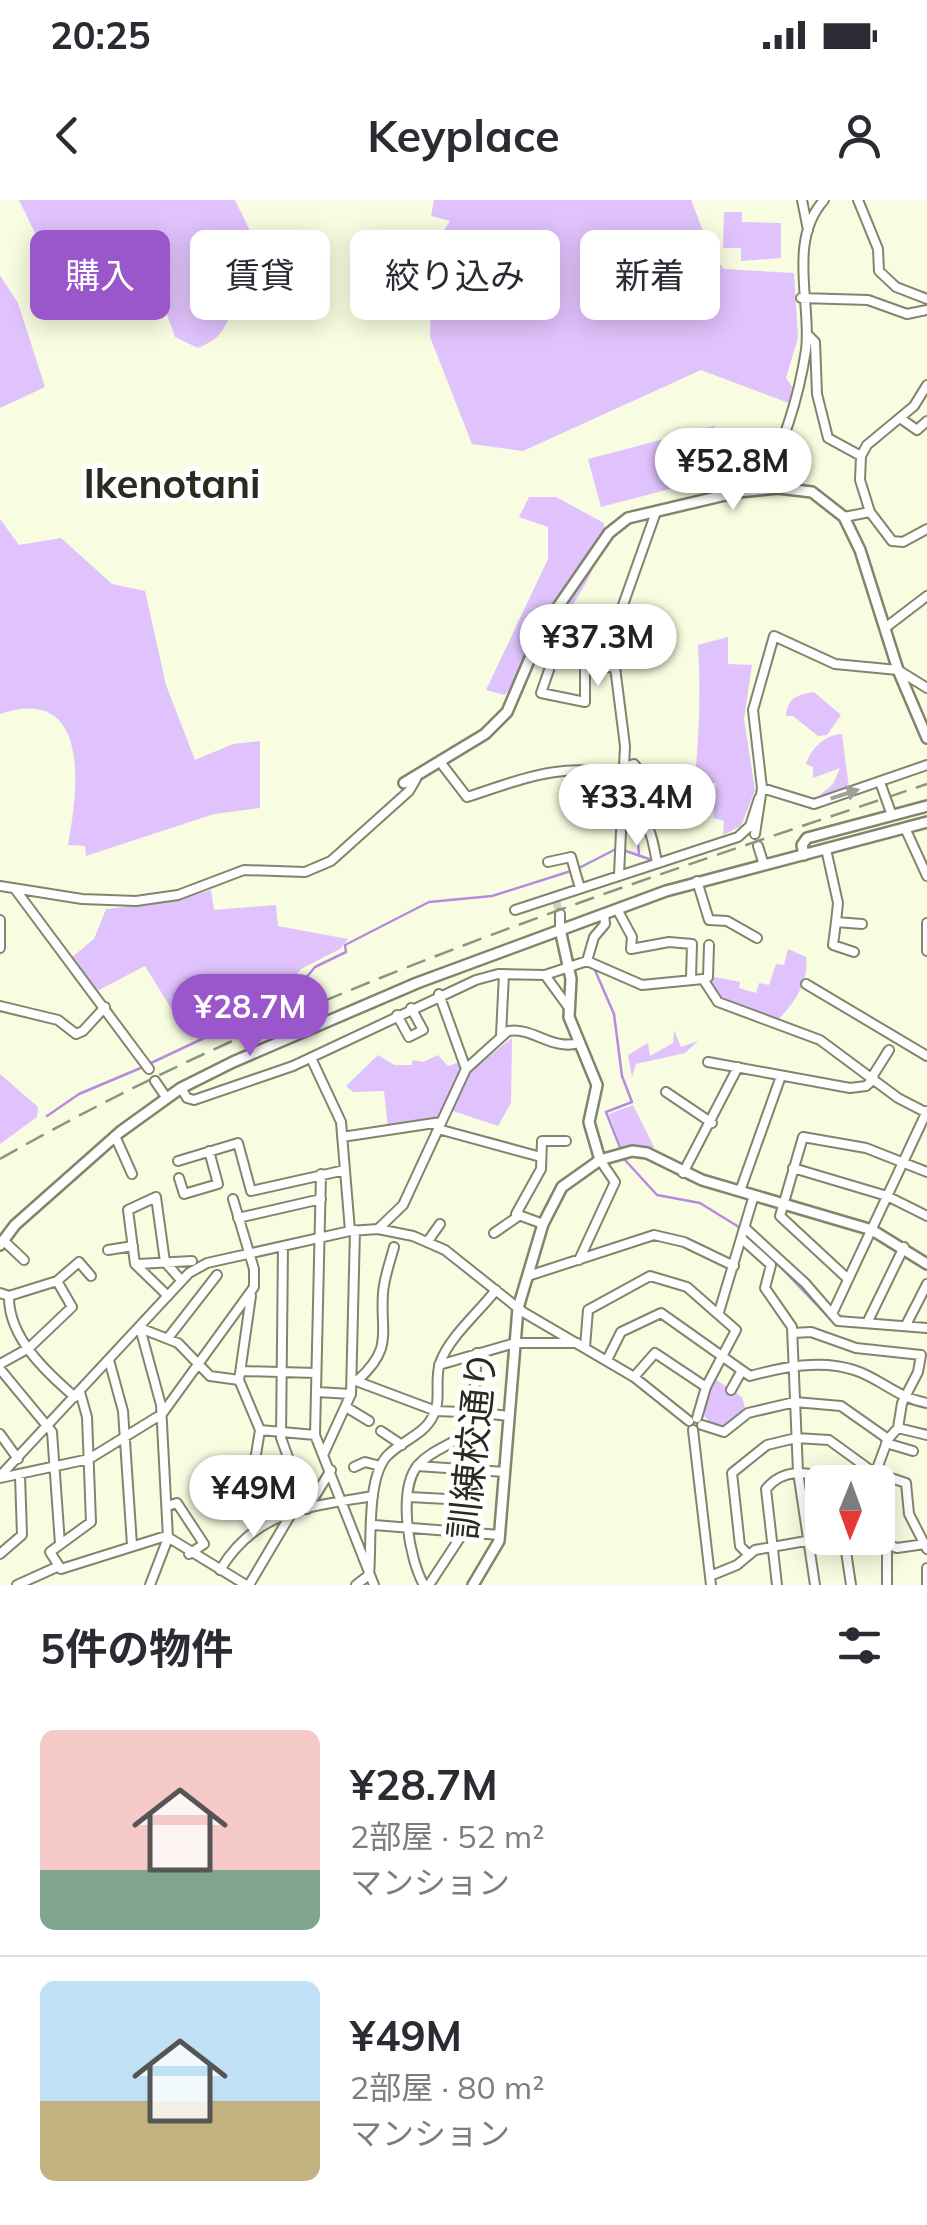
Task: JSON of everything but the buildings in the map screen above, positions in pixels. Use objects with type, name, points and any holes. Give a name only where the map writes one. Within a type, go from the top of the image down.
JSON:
[{"type":"street","points":[[760,490],[793,419],[806,334],[801,298],[808,230],[802,200]]},
{"type":"street","points":[[808,230],[824,200]]},
{"type":"street","points":[[858,200],[878,249],[878,271],[896,287],[927,299]]},
{"type":"street","points":[[801,298],[868,300],[907,314],[927,310]]},
{"type":"street","points":[[806,334],[815,342],[817,394],[828,438],[861,456]]},
{"type":"street","points":[[927,386],[861,456],[860,480],[870,512],[892,541],[902,542],[927,529]]},
{"type":"street","points":[[900,418],[916,430],[927,420]]},
{"type":"street","points":[[404,783],[416,780],[485,734],[507,712],[542,630],[609,533],[628,518],[760,490],[812,492],[826,499],[844,517],[860,550],[898,670],[927,738]]},
{"type":"street","points":[[619,875],[625,772],[615,666],[623,605],[656,512]]},
{"type":"street","points":[[844,517],[870,512]]},
{"type":"street","points":[[885,628],[927,596]]},
{"type":"street","points":[[755,834],[762,791],[754,710],[774,636],[834,664],[898,670],[927,688]]},
{"type":"street","points":[[549,670],[541,694],[584,702],[586,668],[615,666]]},
{"type":"street","points":[[441,764],[467,797],[557,770],[588,767],[625,772],[634,764],[643,775],[640,814]]},
{"type":"street","points":[[762,791],[814,804],[927,765]]},
{"type":"street","points":[[0,886],[82,900],[136,902],[200,888],[231,872],[318,869],[409,791],[416,780]]},
{"type":"street","points":[[881,784],[891,814]]},
{"type":"street","points":[[515,910],[745,834],[762,791]]},
{"type":"street","points":[[623,806],[640,814],[652,832],[657,862]]},
{"type":"street","points":[[804,855],[802,844],[807,838],[927,806]]},
{"type":"street","points":[[24,1260],[2,1243],[116,1136],[181,1088],[417,983],[617,909],[697,881],[927,822]]},
{"type":"street","points":[[905,828],[927,876]]},
{"type":"street","points":[[758,846],[764,864]]},
{"type":"street","points":[[826,849],[838,902],[833,946],[854,952]]},
{"type":"street","points":[[548,862],[571,856],[580,888]]},
{"type":"street","points":[[697,881],[710,920],[727,921],[757,938]]},
{"type":"street","points":[[15,889],[149,1070]]},
{"type":"street","points":[[617,909],[632,937],[631,949],[668,942],[692,944],[691,978]]},
{"type":"street","points":[[560,914],[568,966],[569,1008],[597,1085],[589,1122],[600,1160],[615,1182],[579,1260]]},
{"type":"street","points":[[587,961],[594,937],[605,924],[604,914]]},
{"type":"street","points":[[0,920],[0,948]]},
{"type":"street","points":[[836,922],[862,924]]},
{"type":"street","points":[[927,924],[927,950]]},
{"type":"street","points":[[709,945],[707,979],[718,1002],[820,1040],[927,1112],[832,1314]]},
{"type":"street","points":[[181,1088],[186,1098],[194,1100],[311,1058],[439,994],[504,974],[545,975],[587,961],[642,985],[707,979]]},
{"type":"street","points":[[501,1035],[504,974]]},
{"type":"street","points":[[545,975],[569,1008]]},
{"type":"street","points":[[806,984],[927,1056]]},
{"type":"street","points":[[439,994],[466,1069]]},
{"type":"street","points":[[0,1006],[58,1020],[76,1034],[104,1007]]},
{"type":"street","points":[[397,1015],[409,1038],[423,1030],[412,1008]]},
{"type":"street","points":[[378,1229],[403,1205],[466,1069],[501,1035],[516,1030],[554,1046],[580,1042]]},
{"type":"street","points":[[708,1062],[850,1088],[866,1086],[889,1050]]},
{"type":"street","points":[[311,1058],[341,1122],[353,1231],[355,1381],[324,1453]]},
{"type":"street","points":[[683,1173],[738,1067]]},
{"type":"street","points":[[740,1191],[781,1076]]},
{"type":"street","points":[[154,1081],[166,1097]]},
{"type":"street","points":[[666,1092],[712,1123]]},
{"type":"street","points":[[342,1137],[440,1126],[541,1157]]},
{"type":"street","points":[[116,1136],[132,1174]]},
{"type":"street","points":[[848,1279],[780,1216],[803,1137],[903,1160],[927,1172]]},
{"type":"street","points":[[543,1224],[516,1214],[541,1169],[542,1141],[566,1140]]},
{"type":"street","points":[[582,1141],[594,1140]]},
{"type":"street","points":[[178,1161],[238,1143],[251,1191],[345,1170]]},
{"type":"street","points":[[179,1178],[184,1194],[218,1184],[209,1150]]},
{"type":"street","points":[[600,1160],[640,1152],[683,1173],[872,1230],[927,1264]]},
{"type":"street","name":"訓練校通り","points":[[473,1585],[494,1555],[500,1535],[518,1308],[543,1224],[558,1190],[600,1160]]},
{"type":"street","points":[[793,1168],[887,1196],[927,1216]]},
{"type":"street","points":[[321,1174],[315,1435],[374,1585]]},
{"type":"street","points":[[719,1312],[754,1195]]},
{"type":"street","points":[[168,1296],[138,1264],[128,1210],[156,1197],[165,1262],[181,1280]]},
{"type":"street","points":[[233,1199],[254,1270],[240,1376],[260,1430],[252,1479],[258,1525]]},
{"type":"street","points":[[238,1218],[321,1199]]},
{"type":"street","points":[[494,1232],[520,1215]]},
{"type":"street","points":[[428,1241],[440,1224]]},
{"type":"street","points":[[746,1228],[832,1314],[850,1325],[927,1328]]},
{"type":"street","points":[[0,1477],[181,1280],[214,1263],[247,1254],[378,1229],[395,1240],[428,1241],[518,1308],[634,1377],[695,1423],[724,1432],[748,1413],[795,1402],[842,1406],[887,1441],[913,1451]]},
{"type":"street","points":[[528,1276],[654,1235],[684,1242],[734,1266]]},
{"type":"street","points":[[742,1239],[770,1265],[765,1288],[793,1333],[798,1472],[805,1519]]},
{"type":"street","points":[[355,1381],[381,1351],[386,1314],[382,1296],[395,1240]]},
{"type":"street","points":[[108,1250],[133,1246]]},
{"type":"street","points":[[283,1246],[280,1429],[307,1508]]},
{"type":"street","points":[[867,1323],[904,1247]]},
{"type":"street","points":[[138,1264],[192,1261]]},
{"type":"street","points":[[59,1566],[50,1552],[91,1522],[89,1458],[77,1394],[40,1366],[8,1314],[5,1295],[56,1282],[79,1262],[91,1276]]},
{"type":"street","points":[[168,1338],[217,1275]]},
{"type":"street","points":[[582,1345],[588,1310],[650,1276],[687,1287],[719,1312],[736,1330],[706,1387],[695,1423],[710,1581],[737,1566],[748,1554],[805,1540]]},
{"type":"street","points":[[56,1282],[72,1306],[29,1348],[0,1366],[47,1428],[56,1466],[60,1544]]},
{"type":"street","points":[[906,1326],[927,1284]]},
{"type":"street","points":[[356,1585],[368,1575],[374,1525],[372,1496],[380,1466],[428,1425],[436,1410],[440,1365],[496,1290]]},
{"type":"street","points":[[0,1477],[89,1458],[162,1414],[197,1362],[252,1294]]},
{"type":"street","points":[[606,1360],[621,1332],[661,1313],[750,1376],[794,1364],[855,1370],[906,1397],[927,1403]]},
{"type":"street","points":[[140,1328],[168,1338],[210,1376],[316,1373]]},
{"type":"street","points":[[140,1328],[162,1414],[167,1506],[168,1538],[150,1585]]},
{"type":"street","points":[[793,1333],[811,1332],[856,1348],[924,1355],[898,1428],[876,1465]]},
{"type":"street","points":[[440,1365],[515,1343],[582,1345]]},
{"type":"street","points":[[470,1431],[417,1466],[409,1497],[408,1527],[412,1565],[427,1585],[465,1530],[477,1353]]},
{"type":"street","points":[[634,1377],[656,1353],[706,1387]]},
{"type":"street","points":[[110,1360],[123,1411],[132,1545]]},
{"type":"street","points":[[731,1390],[741,1372]]},
{"type":"street","points":[[355,1381],[436,1410],[461,1412]]},
{"type":"street","points":[[316,1392],[352,1394]]},
{"type":"street","points":[[346,1408],[369,1421]]},
{"type":"street","points":[[473,1412],[509,1416]]},
{"type":"street","points":[[898,1428],[927,1435]]},
{"type":"street","points":[[260,1430],[315,1435]]},
{"type":"street","points":[[381,1431],[402,1444]]},
{"type":"street","points":[[0,1434],[18,1458]]},
{"type":"street","points":[[748,1554],[740,1546],[732,1473],[767,1445],[796,1438],[829,1440],[863,1465]]},
{"type":"street","points":[[354,1467],[365,1462],[380,1466]]},
{"type":"street","points":[[417,1466],[505,1472]]},
{"type":"street","points":[[307,1508],[331,1470]]},
{"type":"street","points":[[777,1585],[766,1489],[778,1478],[798,1472],[805,1474]]},
{"type":"street","points":[[0,1554],[23,1530],[20,1474]]},
{"type":"street","points":[[895,1479],[906,1482],[909,1514],[926,1546],[895,1547]]},
{"type":"street","points":[[218,1585],[236,1543],[258,1525],[307,1508],[372,1496]]},
{"type":"street","points":[[409,1497],[466,1500]]},
{"type":"street","points":[[167,1506],[177,1503],[204,1544],[189,1554]]},
{"type":"street","points":[[17,1585],[59,1566],[168,1538],[189,1554],[248,1585],[290,1514]]},
{"type":"street","points":[[374,1525],[500,1535]]},
{"type":"street","points":[[0,1536],[10,1546]]},
{"type":"street","points":[[810,1555],[814,1585]]},
{"type":"street","points":[[847,1555],[851,1585]]},
{"type":"street","points":[[887,1555],[887,1585]]},
{"type":"street","points":[[926,1585],[927,1568]]},
{"type":"shaded area","points":[[19,200],[235,200],[250,230],[190,230],[190,320],[228,320],[218,335],[198,348],[175,337],[169,320],[170,230],[34,230]]},
{"type":"shaded area","points":[[434,200],[691,200],[703,230],[580,230],[580,320],[720,320],[720,264],[724,269],[794,273],[798,338],[786,378],[792,387],[789,403],[701,370],[523,451],[472,444],[430,337],[430,320],[560,320],[560,230],[444,230],[450,221],[431,216]]},
{"type":"shaded area","points":[[724,212],[742,212],[742,222],[781,223],[781,258],[741,261],[741,248],[723,248]]},
{"type":"shaded area","points":[[0,275],[18,303],[45,387],[0,408]]},
{"type":"shaded area","points":[[714,426],[727,474],[601,507],[588,459]]},
{"type":"shaded area","points":[[529,497],[556,497],[604,523],[602,543],[583,589],[505,695],[486,690],[548,559],[548,527],[519,517]]},
{"type":"shaded area","points":[[0,519],[19,545],[61,538],[112,584],[145,591],[166,685],[195,760],[233,744],[260,741],[260,808],[214,814],[86,856],[85,846],[68,845],[75,772],[65,728],[51,714],[30,709],[0,714]]},
{"type":"shaded area","points":[[728,637],[728,664],[752,665],[744,719],[755,790],[741,826],[723,835],[724,821],[713,818],[716,783],[694,785],[699,717],[698,645]]},
{"type":"shaded area","points":[[814,692],[841,715],[827,735],[818,736],[793,716],[786,716],[794,698]]},
{"type":"shaded area","points":[[842,734],[849,788],[813,801],[833,784],[840,768],[813,778],[813,767],[806,764],[808,758],[824,740]]},
{"type":"shaded area","points":[[211,890],[214,910],[276,905],[278,926],[348,939],[340,949],[301,969],[282,993],[222,1019],[196,1016],[180,1023],[145,966],[97,991],[71,958],[94,939],[106,909],[173,901]]},
{"type":"shaded area","points":[[788,949],[806,957],[805,975],[795,999],[778,1020],[736,1007],[713,987],[710,976],[740,982],[739,988],[756,993],[759,983],[769,985],[776,964],[784,965]]},
{"type":"shaded area","points":[[674,1030],[681,1047],[698,1041],[685,1053],[636,1064],[632,1077],[628,1055],[648,1043],[650,1056],[673,1043]]},
{"type":"shaded area","points":[[512,1038],[511,1103],[498,1126],[444,1108],[440,1121],[388,1128],[384,1091],[353,1092],[346,1086],[378,1055],[394,1065],[412,1065],[412,1060],[423,1062],[438,1055],[448,1066],[460,1062],[461,1079]]},
{"type":"shaded area","points":[[0,1074],[38,1107],[37,1117],[0,1144]]},
{"type":"shaded area","points":[[633,1105],[654,1147],[652,1152],[622,1149],[609,1114]]},
{"type":"shaded area","points":[[715,1379],[742,1397],[746,1411],[725,1428],[713,1427],[702,1413]]},
{"type":"waterway","points":[[762,817],[764,796]]},
{"type":"waterway","points":[[635,816],[639,853]]},
{"type":"waterway","points":[[579,868],[616,849]]},
{"type":"waterway","points":[[623,850],[649,859]]},
{"type":"waterway","points":[[151,1063],[289,998],[315,967],[346,952],[345,945],[429,902],[492,896],[571,871]]},
{"type":"waterway","points":[[594,968],[614,1014],[622,1076],[632,1102],[606,1112],[625,1160],[657,1195],[700,1203],[742,1229]]},
{"type":"waterway","points":[[47,1116],[79,1094],[143,1067]]},
{"type":"waterway","points":[[773,1259],[835,1324],[911,1330]]},
{"type":"waterway","points":[[225,1577],[239,1585]]},
{"type":"tunnel","points":[[556,901],[560,914]]},
{"type":"railway","points":[[0,1159],[111,1099],[338,995],[571,906],[927,784]]},
{"type":"district","name":"Ikenotani","points":[[172,484]]}]
